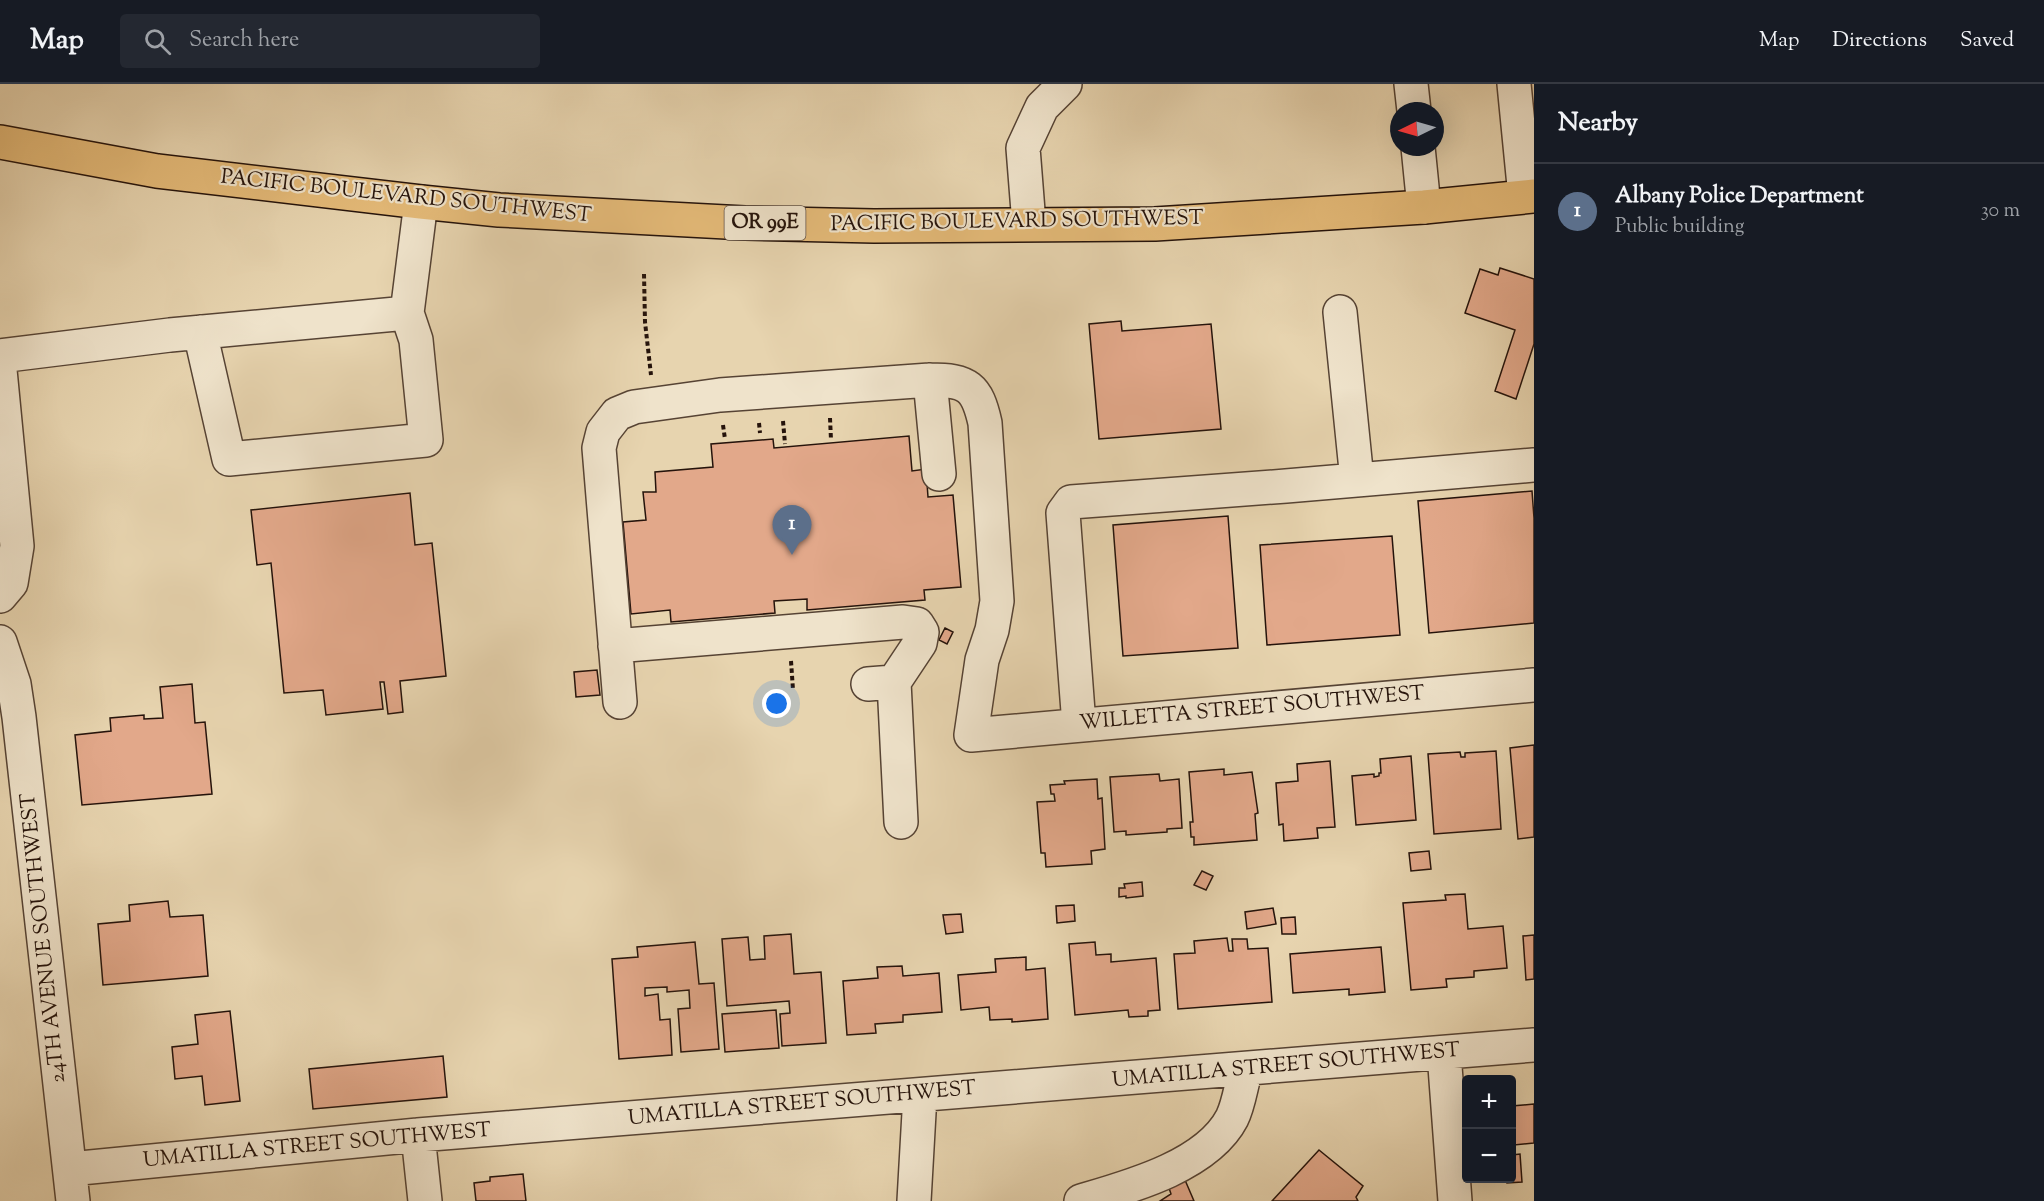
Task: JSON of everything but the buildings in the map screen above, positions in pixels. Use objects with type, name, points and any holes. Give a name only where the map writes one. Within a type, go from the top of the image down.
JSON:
[{"type":"main road","name":"PACIFIC BOULEVARD SOUTHWEST","points":[[0,142],[157,171],[421,202],[499,210],[734,222],[874,226],[1155,224],[1424,207],[1530,196]]},
{"type":"street","points":[[1029,224],[1023,148],[1042,107],[1065,84]]},
{"type":"street","points":[[1514,84],[1530,196]]},
{"type":"street","points":[[1419,156],[1424,207]]},
{"type":"street","points":[[200,332],[229,459],[426,440],[416,339],[407,313],[421,202]]},
{"type":"street","points":[[1340,312],[1357,480]]},
{"type":"street","points":[[0,356],[200,332],[407,313]]},
{"type":"street","points":[[0,370],[17,546],[11,583],[0,596]]},
{"type":"street","points":[[620,702],[599,448],[603,432],[617,414],[634,407],[685,398],[930,380],[939,474]]},
{"type":"street","name":"WILLETTA STREET SOUTHWEST","points":[[930,380],[950,380],[970,388],[980,401],[985,423],[997,601],[992,630],[982,660],[971,735],[1534,685]]},
{"type":"street","points":[[1080,725],[1063,513],[1071,502],[1534,465]]},
{"type":"street","points":[[615,646],[903,622],[916,624],[922,633],[920,643],[881,683],[901,822]]},
{"type":"street","name":"24TH AVENUE SOUTHWEST","points":[[0,642],[14,684],[19,717],[72,1185]]},
{"type":"street","name":"UMATILLA STREET SOUTHWEST","points":[[72,1185],[418,1135],[1534,1045]]},
{"type":"street","points":[[1444,1053],[1455,1201]]},
{"type":"street","points":[[1081,1201],[1107,1194],[1171,1169],[1208,1146],[1221,1134],[1233,1117],[1246,1069]]},
{"type":"street","points":[[914,1201],[920,1095]]},
{"type":"street","points":[[418,1135],[425,1201]]},
{"type":"path","points":[[644,274],[645,322],[651,377]]},
{"type":"path","points":[[791,657],[793,690]]},
{"type":"place","name":"Albany Police Department","points":[[792,555]]}]
